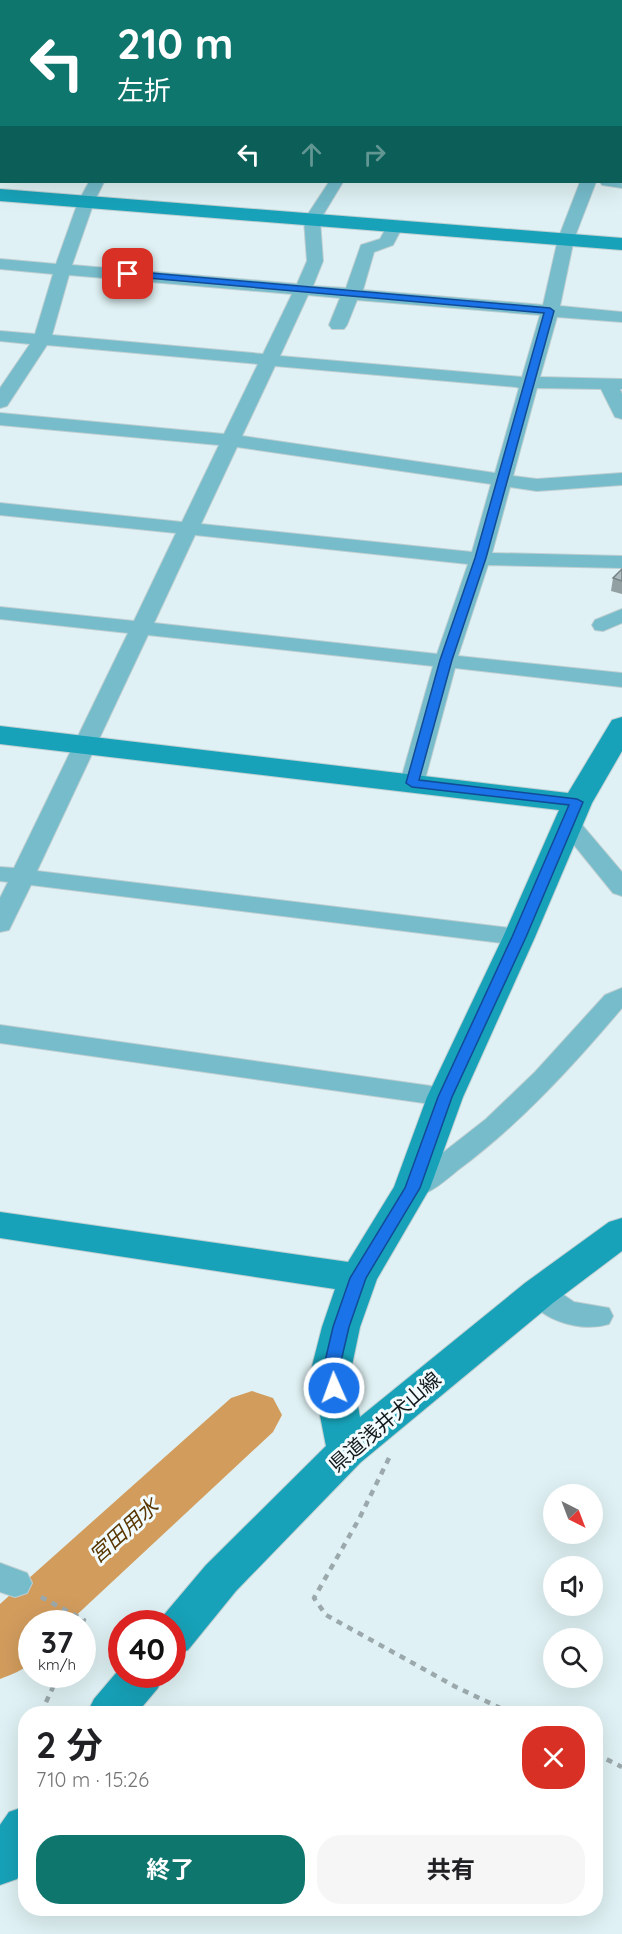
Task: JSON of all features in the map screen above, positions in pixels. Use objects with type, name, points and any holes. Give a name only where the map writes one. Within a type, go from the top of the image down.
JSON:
[{"type":"street","points":[[0,402],[42,339],[63,268],[86,202],[96,183]]},
{"type":"street","points":[[0,924],[11,876],[85,745],[191,528],[230,440],[303,289],[315,261],[312,220],[335,183]]},
{"type":"street","points":[[412,783],[446,660],[480,558],[550,311],[566,239],[588,183]]},
{"type":"street","points":[[0,195],[622,244]]},
{"type":"street","points":[[338,325],[351,293],[354,291],[367,249],[387,242],[395,225]]},
{"type":"street","points":[[0,264],[622,317]]},
{"type":"street","points":[[0,336],[528,383],[615,384],[622,413]]},
{"type":"street","points":[[0,418],[230,440],[537,485],[622,479]]},
{"type":"street","points":[[0,509],[480,558],[622,562]]},
{"type":"street","points":[[568,561],[579,578]]},
{"type":"street","points":[[0,613],[622,680]]},
{"type":"street","points":[[603,625],[622,615]]},
{"type":"street","points":[[347,1451],[331,1370],[341,1327],[358,1278],[412,1188],[445,1097],[573,813],[622,726]]},
{"type":"street","points":[[0,735],[412,783],[573,813],[622,888]]},
{"type":"street","points":[[11,876],[519,937]]},
{"type":"street","points":[[412,1188],[443,1169],[479,1141],[558,1068],[614,1001],[622,996]]},
{"type":"street","points":[[0,1034],[445,1097]]},
{"type":"street","points":[[0,1225],[358,1278]]},
{"type":"street","name":"県道浅井犬山線","points":[[186,1620],[221,1578],[347,1451],[539,1293],[622,1232]]},
{"type":"street","points":[[539,1293],[567,1313],[598,1316]]},
{"type":"street","points":[[116,1706],[131,1688]]},
{"type":"street","points":[[0,1863],[18,1838]]},
{"type":"path","points":[[380,1425],[397,1442],[359,1519],[314,1598],[326,1615],[456,1687],[496,1706]]},
{"type":"path","points":[[7,1580],[63,1610]]},
{"type":"path","points":[[44,1706],[53,1688]]},
{"type":"path","points":[[603,1758],[622,1767]]},
{"type":"building","points":[[622,569],[622,581],[613,578]]},
{"type":"waterway","name":"宮田用水","points":[[0,1651],[19,1627],[252,1415]]},
{"type":"route","points":[[128,274],[550,311],[480,558],[446,660],[412,783],[577,802],[519,937],[445,1097],[412,1188],[358,1278],[341,1327],[331,1370],[334,1388]]}]
